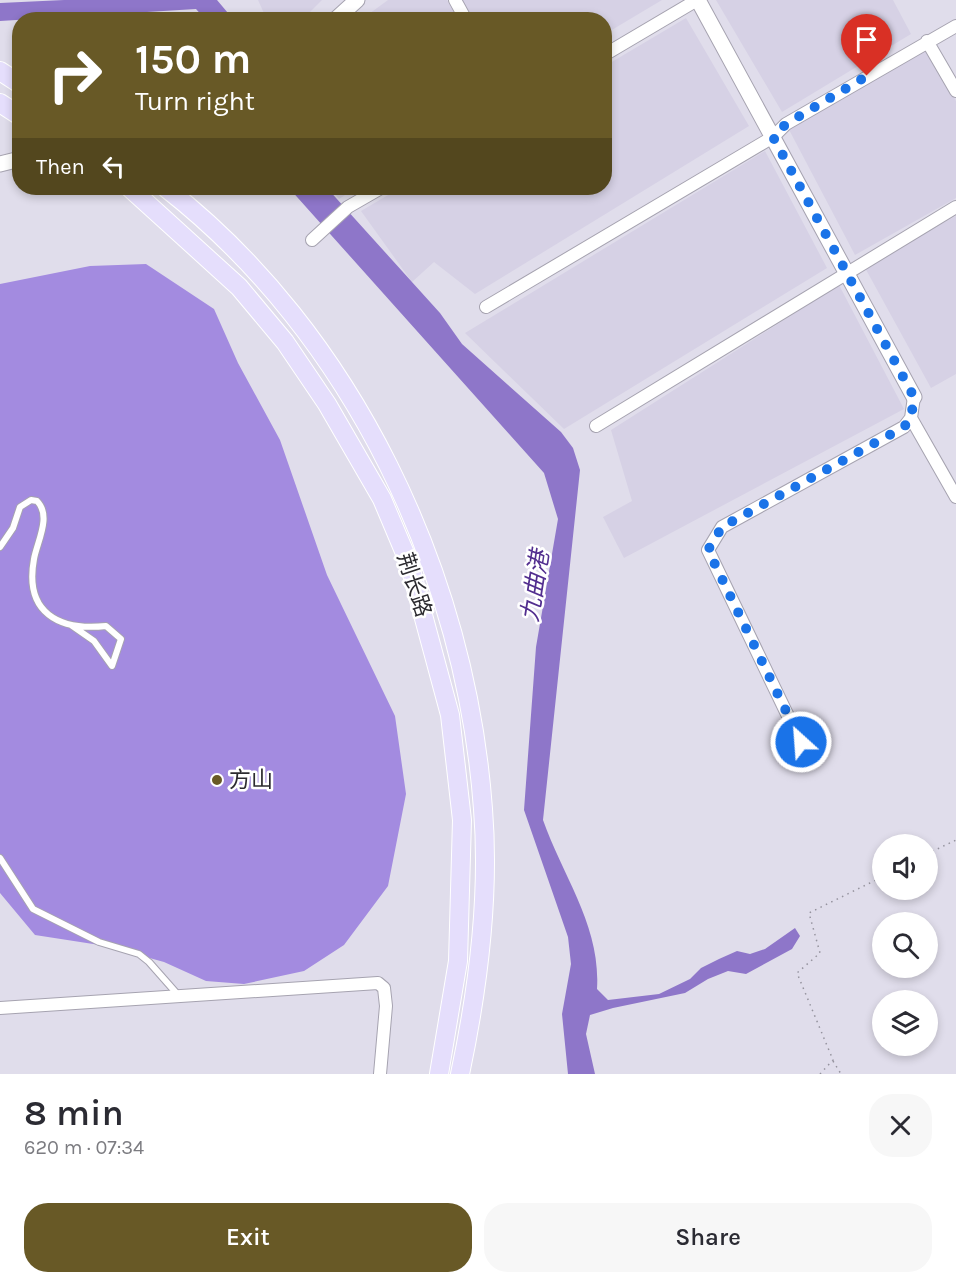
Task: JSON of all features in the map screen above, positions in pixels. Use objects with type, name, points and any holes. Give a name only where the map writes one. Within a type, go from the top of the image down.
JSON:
[{"type":"main road","name":"荆长路","points":[[138,195],[239,287],[285,342],[327,404],[382,499],[409,562],[450,715],[462,820],[458,961],[439,1074]]},
{"type":"main road","name":"荆长路","points":[[173,195],[252,269],[308,335],[353,401],[390,469],[418,529],[446,608],[468,697],[483,809],[483,909],[470,1027],[460,1074]]},
{"type":"street","points":[[344,12],[357,0]]},
{"type":"street","points":[[612,50],[698,0],[914,397],[911,418],[904,427],[722,527],[708,550],[801,742]]},
{"type":"street","points":[[486,307],[773,137],[786,124],[927,40],[956,26]]},
{"type":"street","points":[[927,40],[956,91]]},
{"type":"street","points":[[312,240],[348,207],[369,195]]},
{"type":"street","points":[[596,426],[956,207]]},
{"type":"street","points":[[911,418],[956,496]]},
{"type":"street","points":[[0,1008],[89,1000],[139,1001],[378,983],[384,988],[386,1006],[380,1074]]},
{"type":"lane","points":[[0,547],[13,528],[20,507],[31,500],[36,501],[44,516],[34,559],[36,596],[41,608],[49,617],[71,626],[94,641],[112,666],[121,639],[106,626],[71,626]]},
{"type":"lane","points":[[0,858],[33,909],[99,942],[139,954],[149,962],[179,997]]},
{"type":"path","points":[[938,849],[956,840]]},
{"type":"path","points":[[841,1074],[797,973],[820,953],[809,913],[872,882]]},
{"type":"path","points":[[820,1074],[833,1060]]},
{"type":"shaded area","points":[[64,0],[217,0],[227,12],[199,12],[196,9],[147,12],[12,12],[12,20],[0,21],[0,3]]},
{"type":"shaded area","points":[[258,0],[322,0],[310,12],[263,12]]},
{"type":"shaded area","points":[[388,0],[447,0],[454,12],[372,12]]},
{"type":"shaded area","points":[[462,0],[662,0],[612,30],[612,12],[469,12]]},
{"type":"shaded area","points":[[716,0],[893,0],[911,34],[782,112]]},
{"type":"shaded area","points":[[686,18],[749,126],[475,294],[434,262],[412,282],[361,211],[388,195],[612,195],[612,62]]},
{"type":"shaded area","points":[[927,49],[956,101],[956,198],[855,255],[786,124]]},
{"type":"shaded area","points":[[765,151],[827,268],[564,429],[465,333]]},
{"type":"shaded area","points":[[295,195],[333,195],[440,313],[462,344],[561,432],[573,448],[580,470],[543,820],[587,923],[597,966],[597,989],[608,1000],[659,994],[690,979],[701,968],[737,951],[750,954],[765,949],[795,928],[800,936],[792,949],[746,974],[728,971],[708,979],[685,993],[590,1015],[586,1034],[595,1074],[568,1074],[562,1014],[571,964],[568,937],[524,810],[536,647],[558,519],[544,473]]},
{"type":"shaded area","points":[[956,216],[956,374],[931,388],[864,266]]},
{"type":"shaded area","points":[[146,264],[214,309],[238,363],[280,440],[327,575],[395,716],[406,794],[388,886],[344,945],[304,971],[244,984],[206,981],[164,962],[106,946],[35,935],[0,893],[0,284],[90,266]]},
{"type":"shaded area","points":[[839,285],[904,409],[624,558],[603,517],[632,501],[611,430]]},
{"type":"place","name":"方山","points":[[217,780]]},
{"type":"route","points":[[801,742],[708,550],[722,527],[904,427],[911,418],[914,397],[773,137],[786,124],[867,76]]},
{"type":"water label","name":"九曲港","points":[[535,586]]}]
